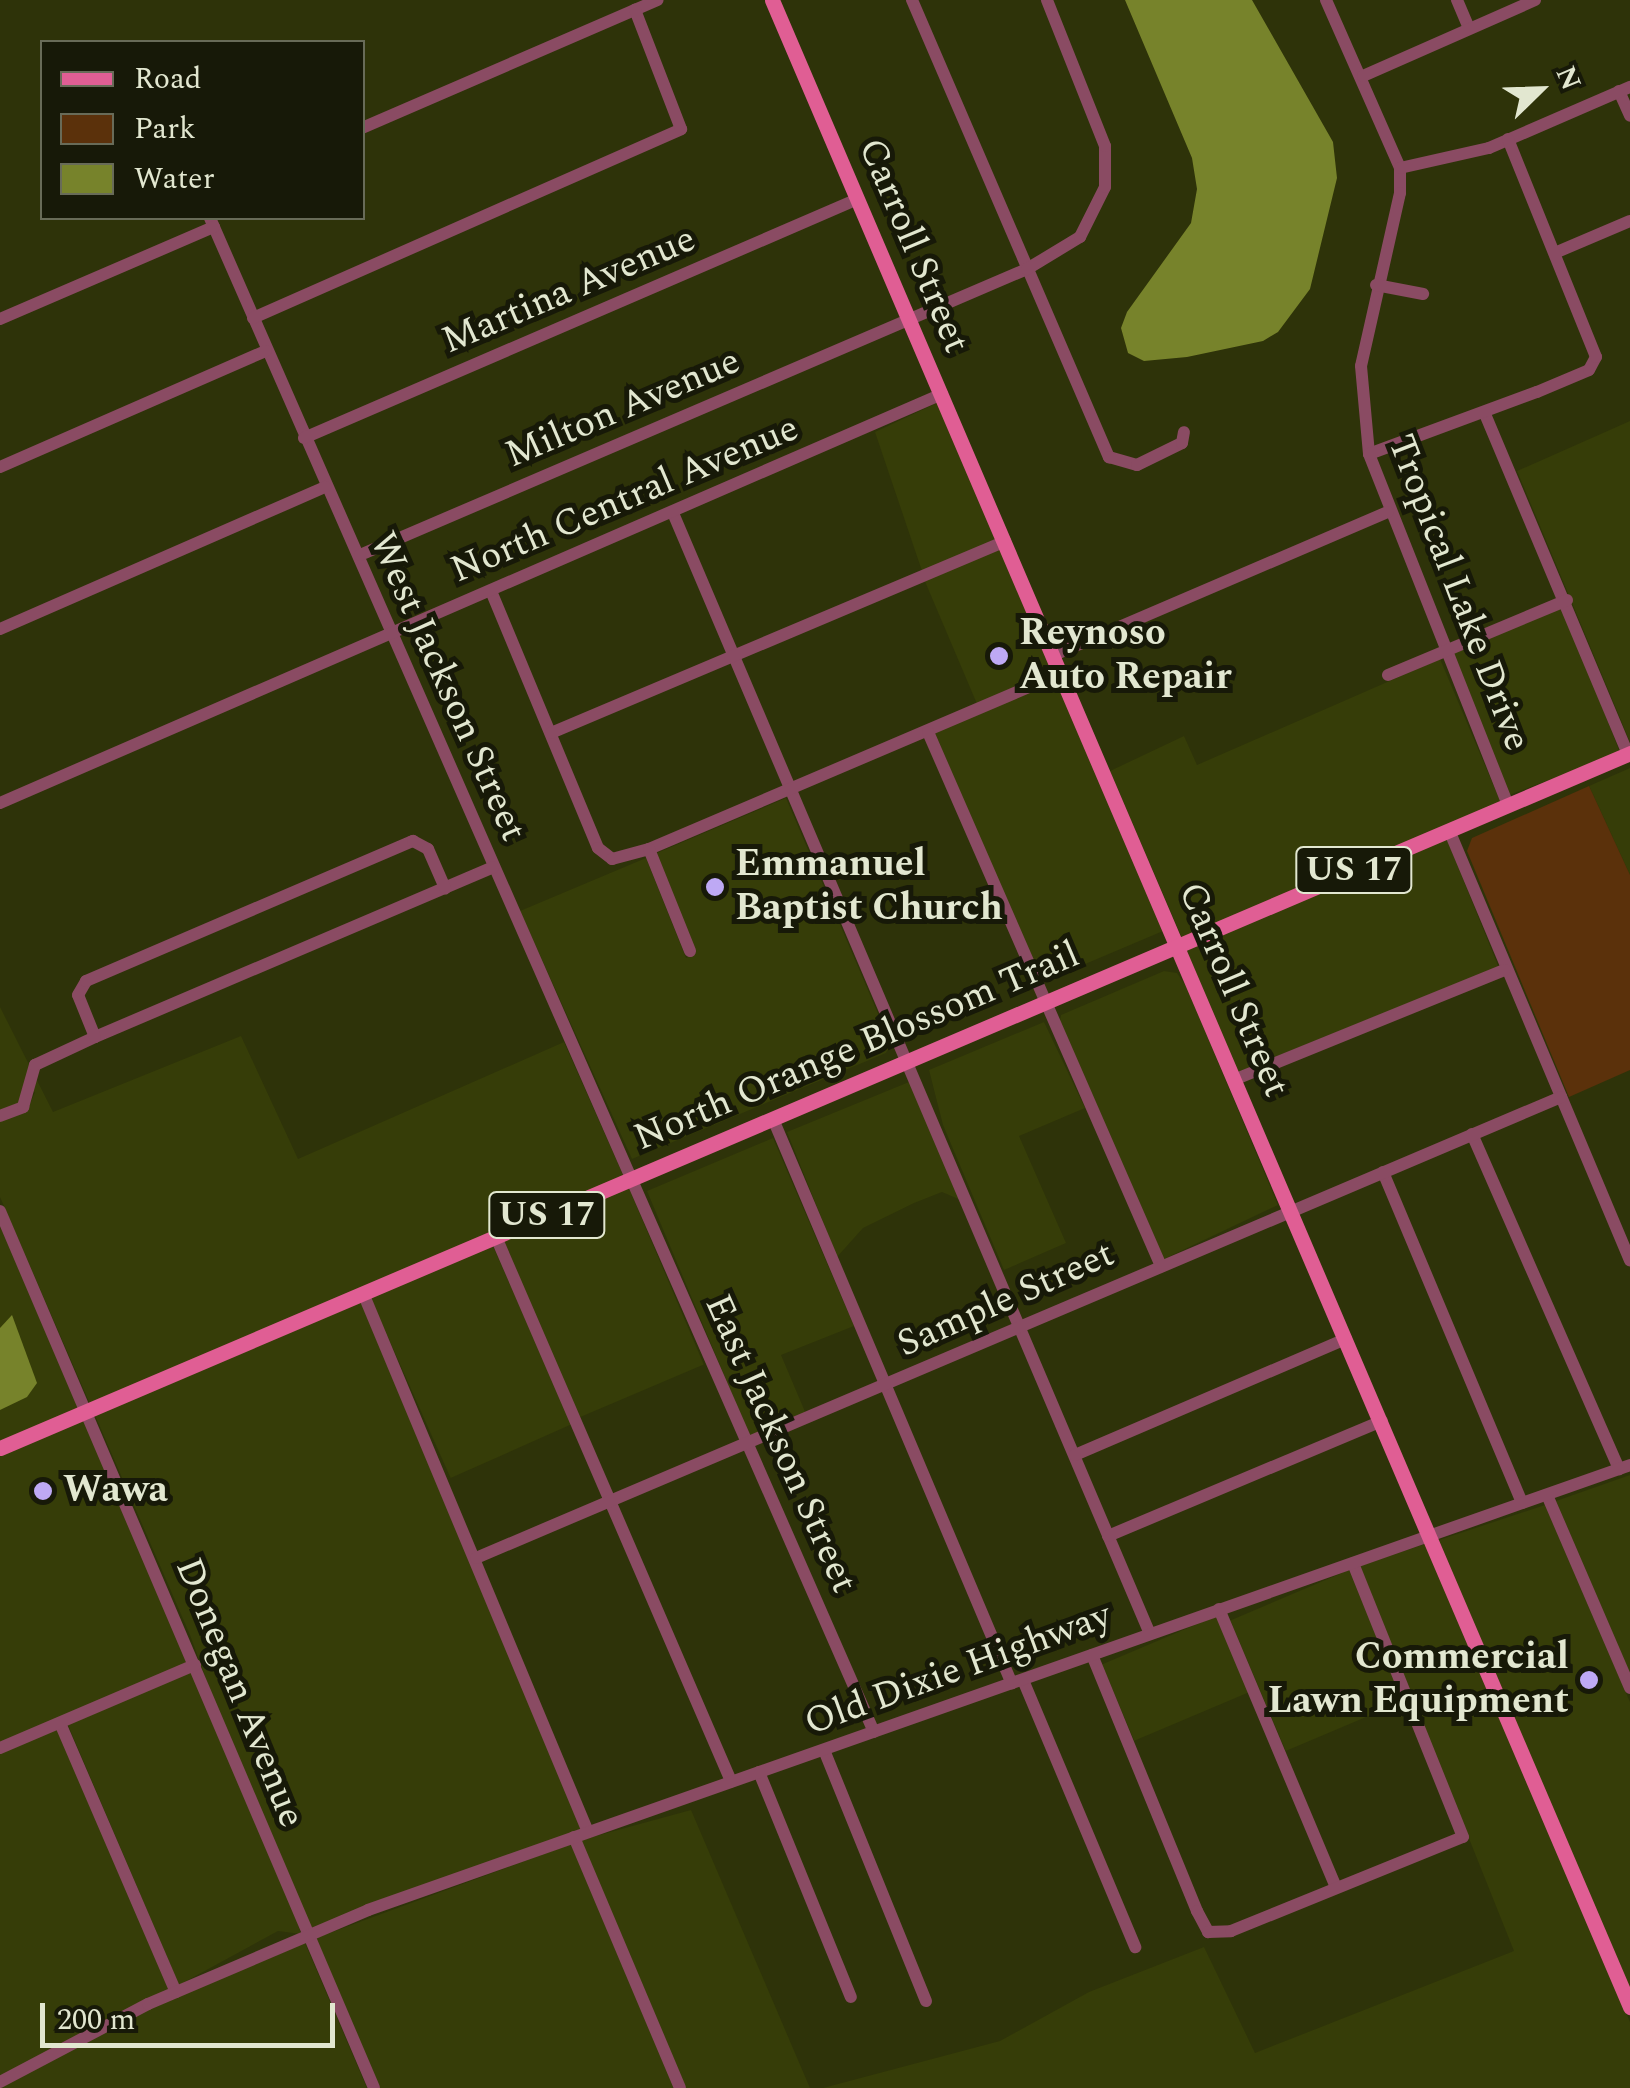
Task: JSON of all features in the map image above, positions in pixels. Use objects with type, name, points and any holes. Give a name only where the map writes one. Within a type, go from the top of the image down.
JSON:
[{"type":"main road","name":"Carroll Street","points":[[772,0],[1431,1534],[1630,2008]]},
{"type":"main road","name":"North Orange Blossom Trail","points":[[0,1448],[1629,754]]},
{"type":"street","points":[[365,127],[658,0]]},
{"type":"street","points":[[912,0],[1109,457],[1137,465],[1182,442],[1184,432]]},
{"type":"street","points":[[909,318],[1027,269],[1080,236],[1100,203],[1108,168],[1101,128],[1047,0]]},
{"type":"street","name":"Tropical Lake Drive","points":[[1326,0],[1363,76],[1400,168],[1398,207],[1376,285],[1361,366],[1368,454],[1443,652],[1508,805]]},
{"type":"street","points":[[1458,0],[1469,28]]},
{"type":"street","points":[[1363,76],[1535,0]]},
{"type":"street","points":[[252,318],[681,130],[635,10]]},
{"type":"street","points":[[1400,168],[1508,139],[1625,89],[1630,116]]},
{"type":"street","points":[[1368,454],[1485,414],[1589,370],[1596,357],[1557,252],[1508,139]]},
{"type":"street","name":"Martina Avenue","points":[[304,438],[858,199]]},
{"type":"street","points":[[1557,252],[1630,221]]},
{"type":"street","points":[[0,320],[212,222]]},
{"type":"street","name":"West Jackson Street","points":[[212,222],[324,487],[360,555],[632,1179]]},
{"type":"street","points":[[1376,285],[1423,294]]},
{"type":"street","name":"Milton Avenue","points":[[360,555],[909,318]]},
{"type":"street","points":[[0,467],[266,351]]},
{"type":"street","name":"North Central Avenue","points":[[0,803],[942,394]]},
{"type":"street","points":[[1485,414],[1629,754]]},
{"type":"street","points":[[0,628],[324,487]]},
{"type":"street","points":[[1054,655],[1388,512]]},
{"type":"street","points":[[673,514],[1150,1634]]},
{"type":"street","points":[[552,733],[1005,542]]},
{"type":"street","points":[[490,592],[598,848],[612,859],[649,849],[1061,673]]},
{"type":"street","points":[[1388,675],[1567,600]]},
{"type":"street","points":[[928,732],[1160,1266]]},
{"type":"street","points":[[1449,830],[1630,1260]]},
{"type":"street","points":[[95,1037],[78,995],[86,981],[383,853],[420,842],[445,888]]},
{"type":"street","points":[[649,849],[690,952]]},
{"type":"street","points":[[0,1116],[23,1106],[35,1064],[493,867]]},
{"type":"street","points":[[1236,1079],[1506,970]]},
{"type":"street","name":"Sample Street","points":[[476,1558],[1561,1097]]},
{"type":"street","points":[[772,1119],[1135,1947]]},
{"type":"street","points":[[1472,1134],[1625,1467]]},
{"type":"street","points":[[1383,1172],[1522,1503]]},
{"type":"street","name":"East Jackson Street","points":[[632,1179],[874,1732]]},
{"type":"street","name":"Donegan Avenue","points":[[0,1211],[374,2088]]},
{"type":"street","points":[[496,1237],[730,1781]]},
{"type":"street","points":[[363,1294],[476,1558],[680,2088]]},
{"type":"street","points":[[1075,1455],[1346,1339]]},
{"type":"street","points":[[1108,1536],[1382,1421]]},
{"type":"street","name":"Old Dixie Highway","points":[[0,2082],[176,1992],[308,1936],[730,1781],[1625,1467]]},
{"type":"street","points":[[1547,1494],[1630,1688]]},
{"type":"street","points":[[1092,1655],[1208,1932],[1231,1931],[1463,1837],[1353,1564]]},
{"type":"street","points":[[1220,1610],[1336,1887]]},
{"type":"street","points":[[0,1748],[195,1665]]},
{"type":"street","points":[[60,1722],[176,1992]]},
{"type":"street","points":[[824,1750],[926,2001]]},
{"type":"street","points":[[760,1772],[851,1997]]},
{"type":"shaded area","points":[[939,402],[997,539],[922,571],[875,432]]},
{"type":"shaded area","points":[[1630,421],[1630,742],[1517,471]]},
{"type":"shaded area","points":[[1001,548],[1053,671],[977,704],[925,580]]},
{"type":"shaded area","points":[[1564,607],[1620,753],[1504,797],[1448,651]]},
{"type":"shaded area","points":[[1440,659],[1501,803],[1182,938],[1110,771],[1184,736],[1197,765]]},
{"type":"shaded area","points":[[1058,680],[1164,930],[1041,983],[935,732]]},
{"type":"shaded area","points":[[1630,768],[1630,875],[1589,786]]},
{"type":"shaded area","points":[[786,798],[891,1044],[886,1053],[632,1159],[520,911],[646,858],[686,958],[696,954],[657,853]]},
{"type":"shaded area","points":[[1446,837],[1498,967],[1236,1073],[1184,943]]},
{"type":"shaded area","points":[[1164,971],[1177,973],[1186,986],[1278,1205],[1164,1259],[1060,1021],[1061,1015]]},
{"type":"shaded area","points":[[0,1007],[53,1112],[241,1036],[298,1159],[564,1042],[624,1177],[90,1404],[0,1197],[0,1121],[28,1109],[35,1092],[25,1089],[19,1103],[0,1110]]},
{"type":"shaded area","points":[[1044,1022],[1085,1108],[1019,1136],[1066,1243],[1004,1270],[943,1125],[929,1070]]},
{"type":"shaded area","points":[[909,1082],[963,1201],[942,1192],[914,1203],[863,1228],[837,1257],[787,1132]]},
{"type":"shaded area","points":[[773,1138],[854,1326],[781,1355],[806,1414],[750,1437],[647,1191]]},
{"type":"shaded area","points":[[628,1186],[704,1365],[579,1418],[503,1239]]},
{"type":"shaded area","points":[[0,1226],[79,1409],[0,1442]]},
{"type":"shaded area","points":[[492,1244],[572,1424],[451,1478],[370,1298]]},
{"type":"shaded area","points":[[360,1300],[581,1829],[312,1929],[296,1918],[301,1934],[278,1931],[179,1985],[68,1725],[191,1672],[280,1881],[190,1635],[94,1413]]},
{"type":"shaded area","points":[[84,1417],[188,1663],[0,1743],[0,1453]]},
{"type":"shaded area","points":[[1630,1475],[1630,1674],[1556,1501]]},
{"type":"shaded area","points":[[1545,1505],[1630,1702],[1630,1993],[1439,1540]]},
{"type":"shaded area","points":[[1428,1543],[1630,2022],[1630,2088],[823,2088],[1000,2041],[1089,1992],[1204,1947],[1255,2053],[1514,1951],[1360,1566]]},
{"type":"shaded area","points":[[1349,1570],[1404,1701],[1286,1751],[1230,1620]]},
{"type":"shaded area","points":[[1216,1616],[1248,1692],[1134,1741],[1102,1664]]},
{"type":"shaded area","points":[[57,1729],[169,1990],[0,2076],[0,1754]]},
{"type":"shaded area","points":[[691,1810],[810,2088],[686,2088],[581,1840]]},
{"type":"shaded area","points":[[571,1844],[674,2088],[380,2088],[316,1938]]},
{"type":"shaded area","points":[[305,1943],[367,2088],[0,2088],[150,2009]]},
{"type":"green space","points":[[1589,786],[1630,875],[1630,1070],[1569,1097],[1467,851],[1472,838]]},
{"type":"water","points":[[1125,0],[1252,0],[1333,142],[1337,178],[1310,289],[1278,332],[1263,341],[1187,357],[1144,361],[1128,353],[1121,328],[1127,312],[1191,223],[1197,189],[1192,158]]},
{"type":"water","points":[[12,1315],[37,1383],[27,1397],[0,1410],[0,1328]]},
{"type":"place","name":"Reynoso Auto Repair","points":[[999,656]]},
{"type":"place","name":"Emmanuel Baptist Church","points":[[715,887]]},
{"type":"place","name":"Wawa","points":[[43,1491]]},
{"type":"place","name":"Commercial Lawn Equipment","points":[[1589,1680]]}]
